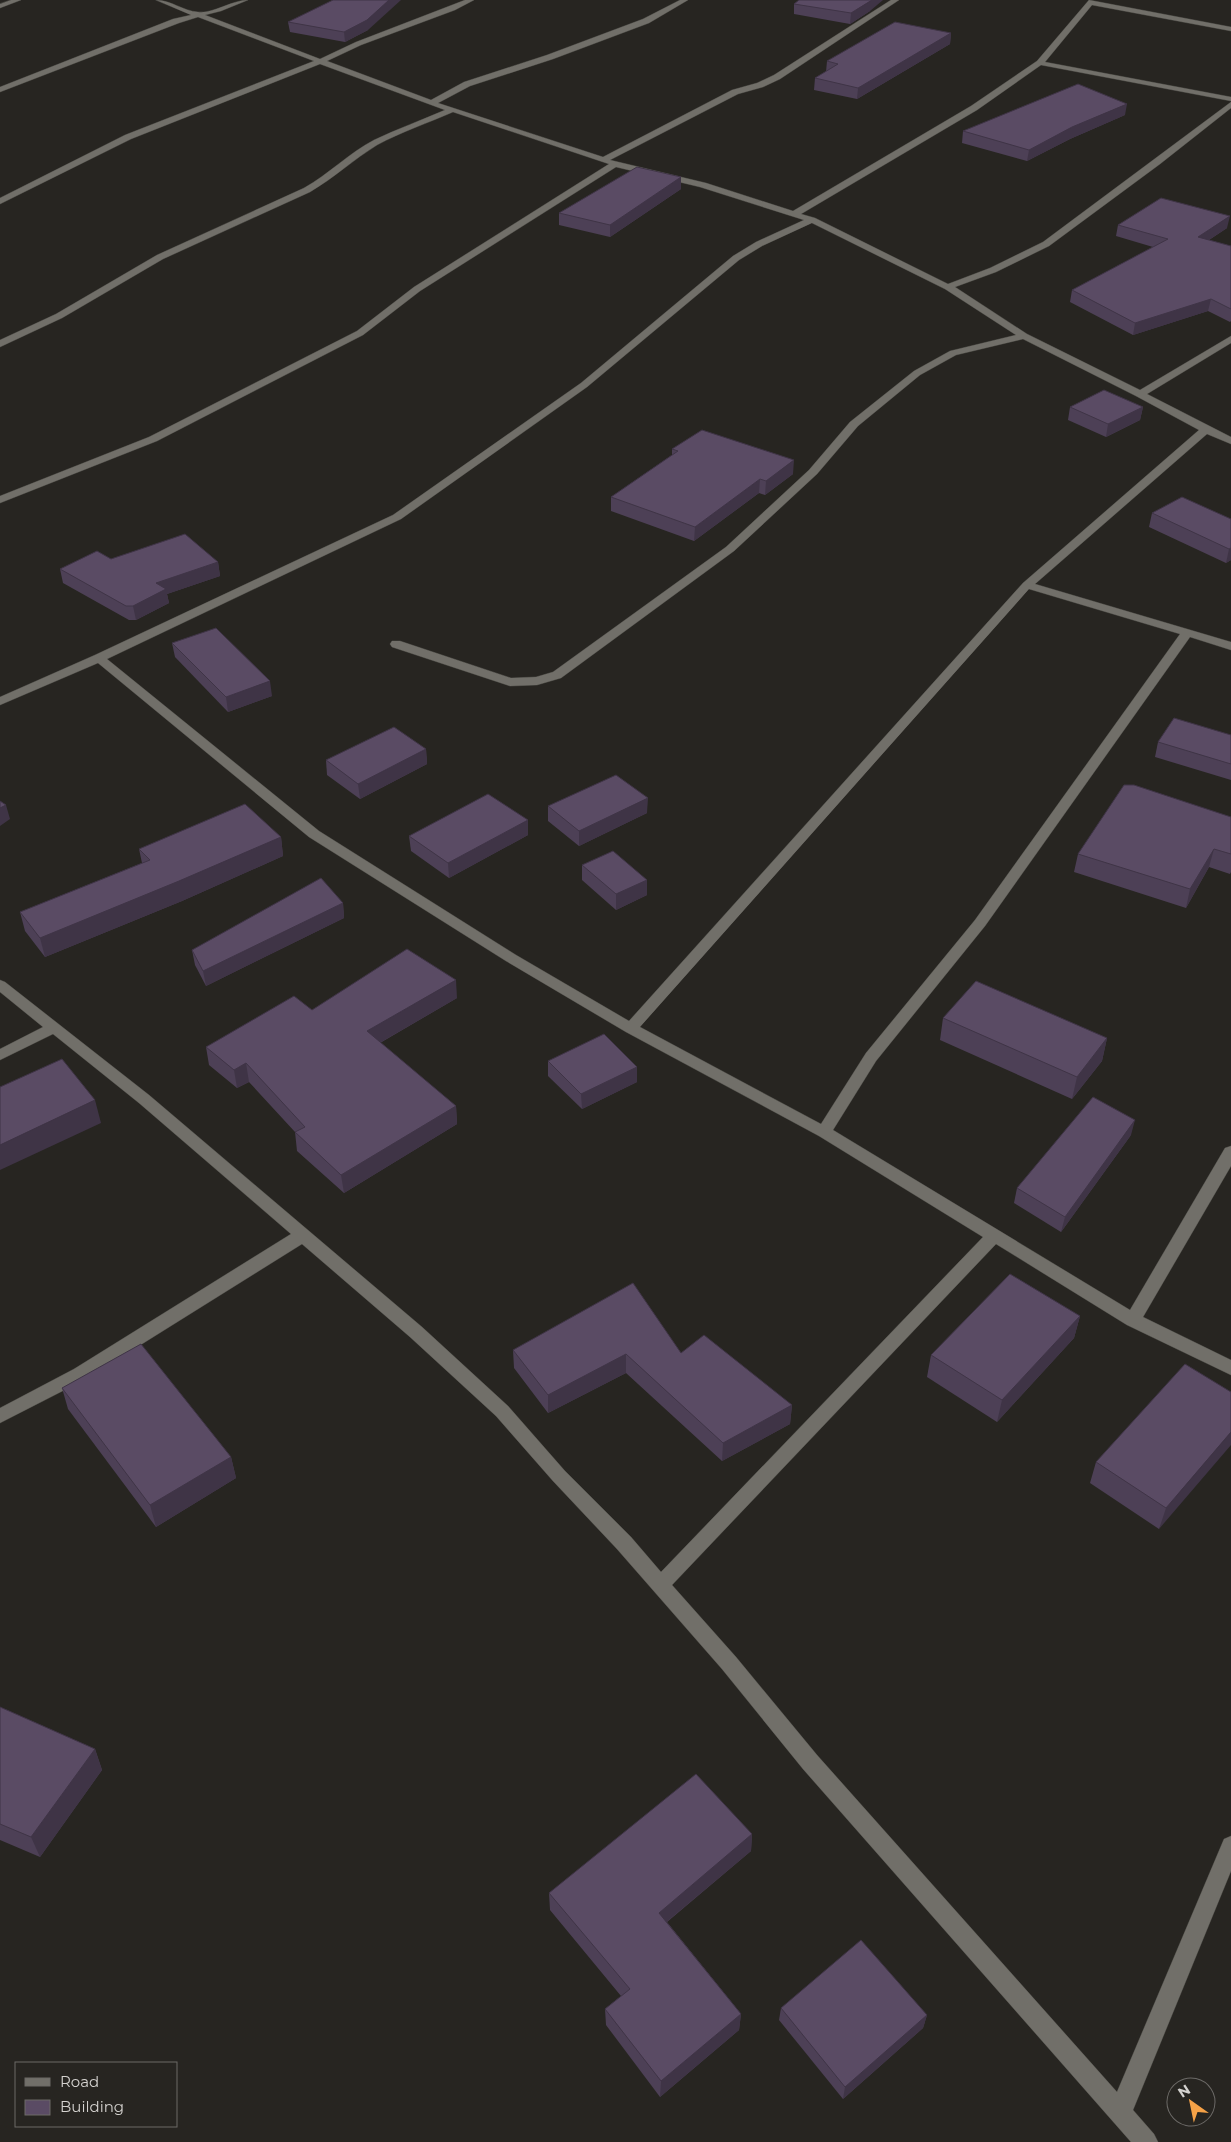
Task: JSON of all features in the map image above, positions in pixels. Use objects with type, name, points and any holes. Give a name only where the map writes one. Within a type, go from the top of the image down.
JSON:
[{"type":"street","points":[[0,6],[18,0]]},
{"type":"street","points":[[159,0],[431,103],[616,164],[703,185],[812,220],[948,287],[1024,336],[1140,394],[1206,430],[1231,440]]},
{"type":"street","points":[[0,90],[168,24],[219,10],[245,0]]},
{"type":"street","points":[[0,201],[128,137],[322,61],[349,46],[388,30],[448,10],[471,0]]},
{"type":"street","points":[[431,103],[467,84],[550,57],[646,21],[685,0]]},
{"type":"street","points":[[603,160],[735,92],[760,85],[777,77],[896,0]]},
{"type":"street","points":[[794,214],[974,108],[1040,63],[1092,2],[1231,29]]},
{"type":"street","points":[[1040,63],[1231,99]]},
{"type":"street","points":[[948,287],[993,270],[1046,244],[1157,162],[1231,104]]},
{"type":"street","points":[[0,344],[59,316],[160,257],[307,190],[323,181],[354,156],[377,142],[452,110]]},
{"type":"street","points":[[0,500],[153,439],[360,333],[416,289],[616,164]]},
{"type":"street","points":[[0,701],[99,658],[397,518],[584,385],[736,258],[759,244],[812,220]]},
{"type":"street","points":[[396,644],[510,682],[537,682],[557,675],[730,549],[813,472],[854,424],[917,372],[953,353],[1024,336]]},
{"type":"street","points":[[1140,394],[1231,339]]},
{"type":"street","points":[[631,1028],[1027,585],[1206,430]]},
{"type":"street","points":[[1027,585],[1231,646]]},
{"type":"street","points":[[824,1132],[871,1056],[980,923],[1187,633]]},
{"type":"street","points":[[99,658],[314,834],[511,958],[631,1028],[824,1132],[1133,1320],[1231,1368]]},
{"type":"street","points":[[0,985],[144,1099],[416,1332],[502,1410],[559,1476],[624,1543],[729,1663],[817,1770],[1146,2142]]},
{"type":"street","points":[[0,1054],[53,1028]]},
{"type":"street","points":[[1133,1320],[1231,1152]]},
{"type":"street","points":[[0,1416],[80,1374],[303,1235]]},
{"type":"street","points":[[660,1585],[995,1235]]},
{"type":"street","points":[[1120,2113],[1231,1846]]},
{"type":"building","points":[[333,0],[389,0],[367,20],[344,32],[288,22]]},
{"type":"building","points":[[799,0],[872,0],[851,13],[794,4]]},
{"type":"building","points":[[895,22],[951,33],[858,88],[815,78],[838,64],[827,61]]},
{"type":"building","points":[[1078,84],[1127,104],[1072,127],[1029,150],[963,131]]},
{"type":"building","points":[[637,167],[681,177],[610,225],[559,213]]},
{"type":"building","points":[[1161,198],[1230,216],[1198,237],[1231,246],[1231,309],[1211,299],[1135,323],[1072,290],[1168,239],[1118,225]]},
{"type":"building","points":[[1104,390],[1143,407],[1108,424],[1070,407]]},
{"type":"building","points":[[702,430],[794,460],[766,481],[760,479],[695,527],[611,497],[678,451],[672,449]]},
{"type":"building","points":[[1182,497],[1231,519],[1231,548],[1229,549],[1152,513]]},
{"type":"building","points":[[185,534],[218,562],[156,583],[166,589],[133,606],[126,606],[60,569],[97,551],[111,559]]},
{"type":"building","points":[[216,628],[270,681],[226,697],[172,643]]},
{"type":"building","points":[[1174,718],[1231,735],[1231,764],[1158,742]]},
{"type":"building","points":[[394,727],[426,749],[358,784],[326,760]]},
{"type":"building","points":[[616,775],[648,798],[579,831],[548,806]]},
{"type":"building","points":[[1124,785],[1134,785],[1231,817],[1231,854],[1214,849],[1190,889],[1078,854]]},
{"type":"building","points":[[488,794],[528,820],[448,863],[409,836]]},
{"type":"building","points":[[0,801],[6,805],[0,808]]},
{"type":"building","points":[[245,804],[281,837],[40,938],[20,912],[150,860],[139,849]]},
{"type":"building","points":[[613,851],[647,880],[616,894],[582,865]]},
{"type":"building","points":[[321,878],[343,903],[203,971],[192,950]]},
{"type":"building","points":[[407,949],[456,980],[367,1031],[456,1106],[341,1175],[295,1132],[305,1127],[246,1063],[234,1070],[206,1047],[294,996],[312,1010]]},
{"type":"building","points":[[976,981],[1107,1038],[1077,1077],[943,1018]]},
{"type":"building","points":[[604,1034],[637,1067],[581,1094],[548,1061]]},
{"type":"building","points":[[62,1059],[95,1100],[0,1145],[0,1087]]},
{"type":"building","points":[[1093,1097],[1135,1120],[1065,1217],[1017,1188]]},
{"type":"building","points":[[1010,1274],[1080,1316],[1002,1400],[931,1355]]},
{"type":"building","points":[[633,1283],[681,1353],[704,1335],[792,1405],[723,1443],[626,1354],[548,1395],[513,1350]]},
{"type":"building","points":[[141,1344],[231,1457],[150,1505],[62,1388]]},
{"type":"building","points":[[1185,1364],[1231,1392],[1231,1432],[1166,1508],[1096,1462]]},
{"type":"building","points":[[0,1707],[95,1749],[31,1837],[0,1824]]},
{"type":"building","points":[[696,1774],[752,1834],[659,1913],[741,2014],[661,2081],[605,2009],[630,1989],[549,1893]]},
{"type":"building","points":[[861,1940],[927,2015],[845,2087],[781,2008]]}]
